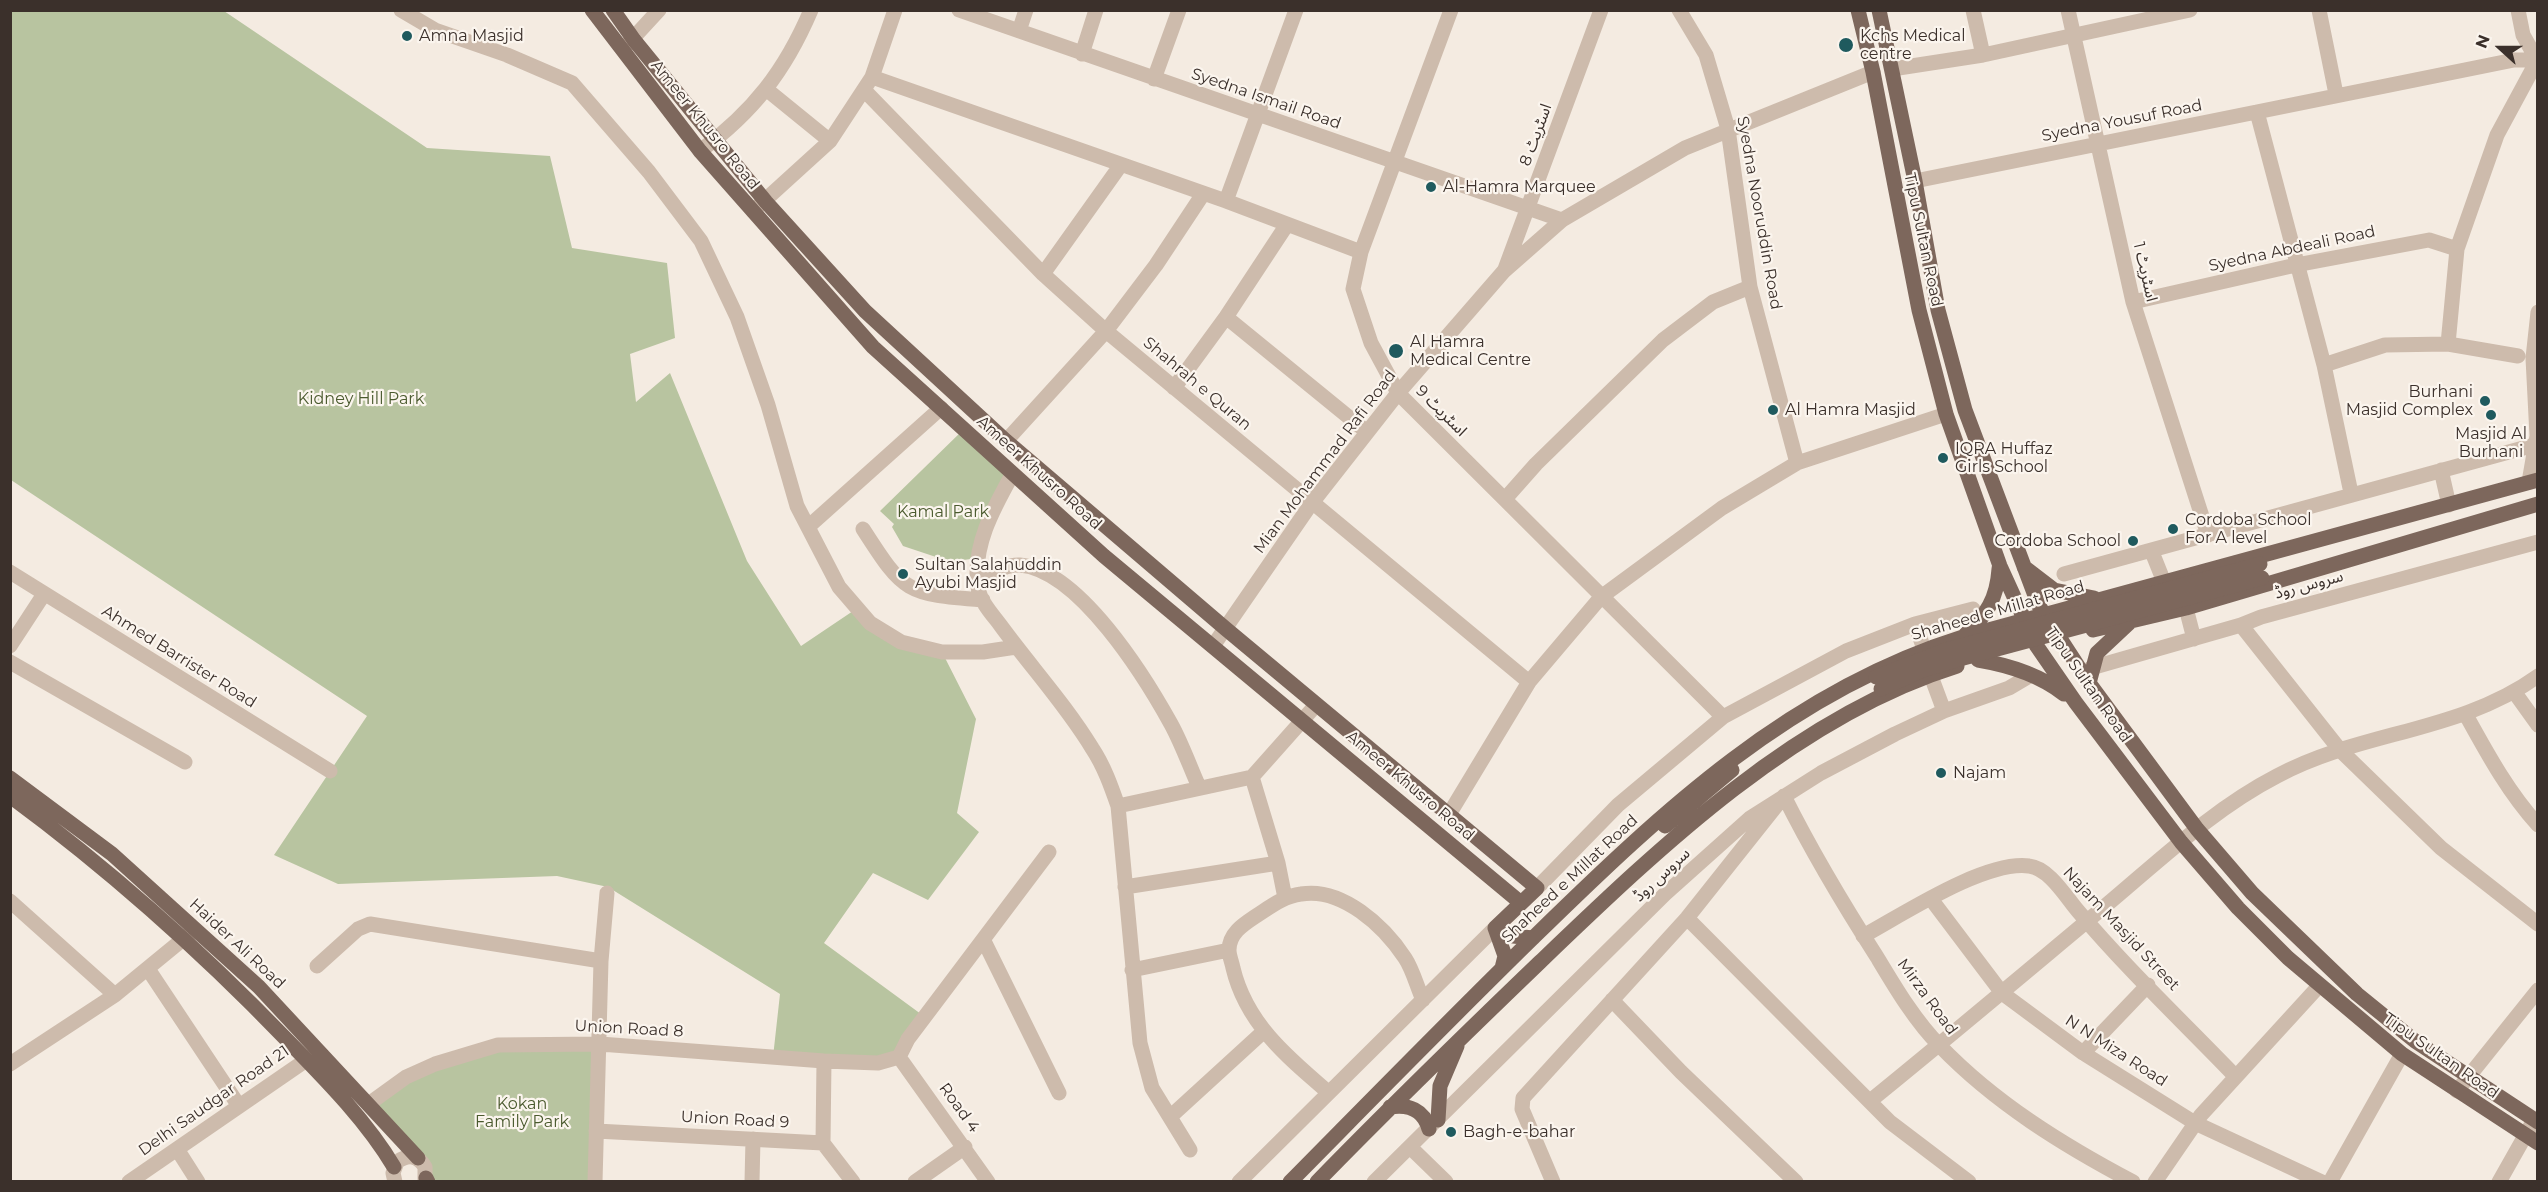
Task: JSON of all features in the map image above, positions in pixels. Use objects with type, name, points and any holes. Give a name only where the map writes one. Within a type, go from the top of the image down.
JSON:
[{"type":"main road","name":"Ameer Khusro Road","points":[[592,10],[628,45],[715,140],[766,202],[865,311],[1006,441],[1316,705],[1537,888]]},
{"type":"main road","name":"Ameer Khusro Road","points":[[613,10],[628,45],[700,151],[873,347],[1012,475],[1521,903]]},
{"type":"main road","name":"Tipu Sultan Road","points":[[1858,10],[1873,72],[1892,184],[1918,310],[1946,414],[2000,566],[2036,645],[2076,703],[2181,842],[2238,908],[2319,986],[2402,1054],[2531,1140]]},
{"type":"main road","name":"Tipu Sultan Road","points":[[1879,10],[1893,69],[1938,310],[1965,410],[2022,565],[2044,614],[2058,638],[2197,829],[2252,893],[2357,994],[2415,1041],[2536,1121]]},
{"type":"main road","points":[[1892,184],[1915,181]]},
{"type":"main road","name":"Shaheed e Millat Road","points":[[1290,1182],[1502,968],[1676,803],[1734,756],[1794,716],[1846,686],[1924,649],[1963,637],[2533,481]]},
{"type":"main road","points":[[1594,880],[1608,875],[1780,732],[1828,702],[1879,683],[2261,571],[2444,513],[2453,504]]},
{"type":"main road","points":[[1317,1182],[1463,1036],[1646,863],[1740,787],[1809,737],[1875,700],[1931,676],[1978,660],[2058,638],[2186,608],[2537,504]]},
{"type":"main road","points":[[2261,571],[2444,527],[2456,529]]},
{"type":"main road","points":[[2022,565],[2054,590],[2104,599]]},
{"type":"main road","points":[[1963,637],[1989,610],[1998,586],[2000,566]]},
{"type":"main road","points":[[2077,606],[2074,615],[2078,625],[2088,631]]},
{"type":"main road","points":[[2089,683],[2091,668],[2097,653],[2128,623]]},
{"type":"main road","points":[[2008,626],[2022,631],[2025,635],[2026,641],[2019,649]]},
{"type":"main road","points":[[1978,660],[2050,682],[2076,703]]},
{"type":"main road","points":[[1646,863],[1655,846],[1758,763],[1879,683]]},
{"type":"main road","name":"Haider Ali Road","points":[[10,778],[112,854],[189,934],[306,1059],[383,1149],[391,1176]]},
{"type":"main road","name":"Haider Ali Road","points":[[10,796],[259,987],[370,1103],[418,1158]]},
{"type":"main road","points":[[1495,928],[1537,888]]},
{"type":"main road","points":[[1495,928],[1513,936],[1533,938]]},
{"type":"main road","points":[[1495,928],[1505,956],[1502,968]]},
{"type":"main road","points":[[1390,1107],[1399,1105],[1413,1109],[1434,1124],[1440,1086],[1463,1036]]},
{"type":"street","points":[[401,10],[435,30],[507,55],[572,83],[649,172],[701,241],[737,317],[768,405],[797,506],[839,587],[856,609],[883,632],[901,642],[952,653],[1016,647]]},
{"type":"street","points":[[628,45],[659,10]]},
{"type":"street","points":[[700,151],[755,104],[794,50],[811,10]]},
{"type":"street","points":[[753,211],[766,202],[830,141],[868,84],[894,10]]},
{"type":"street","name":"Syedna Ismail Road","points":[[959,10],[1259,114],[1528,211],[1562,220]]},
{"type":"street","points":[[1019,31],[1026,10]]},
{"type":"street","points":[[1082,54],[1096,10]]},
{"type":"street","points":[[1154,79],[1179,10]]},
{"type":"street","points":[[1226,201],[1296,10]]},
{"type":"street","name":"اسٹریٹ 9","points":[[1450,10],[1361,252],[1353,289],[1371,343],[1398,393],[1723,717]]},
{"type":"street","name":"اسٹریٹ 8","points":[[1504,272],[1601,10]]},
{"type":"street","name":"Syedna Nooruddin Road","points":[[1678,10],[1706,55],[1728,129],[1750,287],[1797,463]]},
{"type":"street","points":[[1973,10],[1983,55]]},
{"type":"street","name":"اسٹریٹ 1","points":[[2068,10],[2133,302],[2208,535]]},
{"type":"street","points":[[1893,69],[1983,55],[2074,37],[2150,15],[2190,10]]},
{"type":"street","points":[[2319,10],[2336,94]]},
{"type":"street","points":[[2448,344],[2457,249],[2497,135],[2537,60],[2523,34],[2518,10]]},
{"type":"street","name":"Syedna Yousuf Road","points":[[1915,181],[2336,94],[2514,60],[2537,60]]},
{"type":"street","name":"Mian Mohammad Rafi Road","points":[[1213,646],[1311,504],[1398,393],[1504,272],[1562,220],[1685,148],[1873,72]]},
{"type":"street","points":[[868,84],[1226,201],[1286,226],[1361,252]]},
{"type":"street","name":"Shahrah e Quran","points":[[868,84],[1043,274],[1106,331],[1311,504],[1402,575],[1529,682]]},
{"type":"street","points":[[766,89],[830,141]]},
{"type":"street","points":[[2257,112],[2324,365],[2351,493]]},
{"type":"street","points":[[1043,274],[1120,166]]},
{"type":"street","points":[[1006,441],[1106,331],[1156,265],[1203,194]]},
{"type":"street","points":[[1174,388],[1226,317],[1286,226]]},
{"type":"street","name":"Syedna Abdeali Road","points":[[2133,302],[2296,265],[2429,240],[2457,249]]},
{"type":"street","points":[[1505,500],[1544,456],[1663,340],[1713,302],[1750,287]]},
{"type":"street","points":[[2533,481],[2537,444],[2534,358],[2538,312]]},
{"type":"street","points":[[1226,317],[1367,432]]},
{"type":"street","points":[[2324,365],[2385,345],[2448,344],[2518,356]]},
{"type":"street","points":[[808,527],[941,408]]},
{"type":"street","points":[[1448,816],[1529,682],[1601,597],[1722,508],[1797,463],[1946,414]]},
{"type":"street","points":[[2064,574],[2152,552],[2351,493],[2537,444]]},
{"type":"street","points":[[2441,470],[2453,504]]},
{"type":"street","points":[[1012,475],[994,507],[983,535],[977,562],[977,580],[983,600],[1092,747],[1105,770],[1118,806],[1140,1043],[1152,1088],[1190,1150]]},
{"type":"street","points":[[863,529],[902,584],[918,592],[941,597],[983,600]]},
{"type":"street","name":"سروس روڈ","points":[[2091,668],[2241,625],[2261,617],[2538,542]]},
{"type":"street","points":[[2152,552],[2164,582]]},
{"type":"street","points":[[977,580],[999,570],[1020,565],[1057,578],[1088,605],[1138,668],[1173,726],[1199,788]]},
{"type":"street","name":"Ahmed Barrister Road","points":[[10,572],[330,771]]},
{"type":"street","points":[[10,646],[44,594]]},
{"type":"street","points":[[2186,608],[2194,639]]},
{"type":"street","points":[[1537,888],[1618,805],[1723,717],[1806,670],[1915,624],[1973,609]]},
{"type":"street","points":[[1915,624],[1924,649]]},
{"type":"street","points":[[2241,625],[2340,750],[2441,848],[2538,924]]},
{"type":"street","points":[[10,662],[185,762]]},
{"type":"street","name":"سروس روڈ","points":[[1374,1182],[1665,894],[1750,818],[1821,773],[1944,711],[2009,688],[2031,675]]},
{"type":"street","points":[[1931,676],[1944,711]]},
{"type":"street","points":[[1870,1101],[2197,829],[2276,776],[2340,750],[2466,715],[2515,693],[2538,676]]},
{"type":"street","points":[[2515,693],[2538,726]]},
{"type":"street","points":[[1118,806],[1252,777],[1316,705]]},
{"type":"street","points":[[2466,715],[2488,755],[2524,810],[2538,825]]},
{"type":"street","points":[[1252,777],[1278,863],[1285,898]]},
{"type":"street","points":[[1553,1182],[1522,1109],[1523,1098],[1687,918],[1784,796]]},
{"type":"street","name":"Mirza Road","points":[[1784,796],[1813,854],[1863,936],[1893,983],[1939,1045],[2025,1118],[2075,1151],[2133,1182]]},
{"type":"street","points":[[899,1057],[908,1039],[1049,852]]},
{"type":"street","points":[[1125,887],[1278,863]]},
{"type":"street","name":"Najam Masjid Street","points":[[1863,936],[1965,881],[2003,867],[2030,866],[2045,873],[2087,922],[2235,1076]]},
{"type":"street","points":[[595,1182],[601,961],[607,893]]},
{"type":"street","points":[[1328,1092],[1263,1032],[1238,987],[1229,950],[1237,930],[1285,898],[1314,893],[1351,905],[1380,927],[1406,959],[1423,1000]]},
{"type":"street","name":"N N Miza Road","points":[[1931,899],[2002,993],[2083,1053],[2195,1124],[2322,1182]]},
{"type":"street","points":[[10,901],[115,995]]},
{"type":"street","points":[[1687,918],[1890,1122],[1970,1182]]},
{"type":"street","points":[[317,966],[358,928],[370,924],[601,961]]},
{"type":"street","points":[[1239,1182],[1495,928]]},
{"type":"street","points":[[10,1064],[115,995],[189,934]]},
{"type":"street","points":[[984,941],[1059,1093]]},
{"type":"street","points":[[1132,970],[1229,950]]},
{"type":"street","points":[[148,969],[239,1106]]},
{"type":"street","points":[[2083,1053],[2148,985]]},
{"type":"street","points":[[2156,1182],[2195,1124],[2235,1076],[2319,986]]},
{"type":"street","points":[[2457,1091],[2538,990]]},
{"type":"street","points":[[1612,1000],[1681,1072],[1796,1182]]},
{"type":"street","points":[[1170,1117],[1263,1032]]},
{"type":"street","name":"Union Road 8","points":[[370,1103],[416,1072],[498,1045],[600,1044],[878,1063],[899,1057]]},
{"type":"street","name":"Delhi Saudgar Road 21","points":[[129,1182],[320,1050]]},
{"type":"street","points":[[2330,1182],[2402,1054]]},
{"type":"street","name":"Road 4","points":[[899,1057],[988,1182]]},
{"type":"street","points":[[824,1061],[823,1143],[853,1182]]},
{"type":"street","points":[[2499,1182],[2531,1140],[2536,1121]]},
{"type":"street","name":"Union Road 9","points":[[597,1131],[823,1143]]},
{"type":"street","points":[[752,1182],[753,1139]]},
{"type":"street","points":[[915,1182],[965,1147]]},
{"type":"street","points":[[1410,1147],[1446,1182]]},
{"type":"street","points":[[177,1149],[198,1182]]},
{"type":"street","points":[[391,1176],[405,1157],[418,1158],[425,1167],[426,1180]]},
{"type":"green space","name":"Kidney Hill Park","points":[[10,11],[224,11],[427,148],[550,156],[572,248],[667,263],[675,338],[630,354],[636,402],[670,373],[747,561],[801,646],[856,609],[901,642],[942,652],[976,719],[957,813],[979,832],[928,900],[873,873],[824,943],[925,1017],[899,1057],[773,1057],[780,994],[608,887],[557,876],[338,884],[274,855],[367,716],[11,480]]},
{"type":"green space","name":"Kamal Park","points":[[964,429],[1012,475],[978,558],[934,564],[936,557],[903,546],[892,527],[894,524],[880,511]]},
{"type":"green space","name":"Kokan Family Park","points":[[600,1044],[596,1181],[431,1181],[370,1103],[406,1077],[498,1045]]},
{"type":"place","name":"Amna Masjid","points":[[407,36]]},
{"type":"place","name":"Kchs Medical centre","points":[[1846,45]]},
{"type":"place","name":"Al-Hamra Marquee","points":[[1431,187]]},
{"type":"place","name":"Al Hamra Medical Centre","points":[[1396,351]]},
{"type":"place","name":"Burhani Masjid Complex","points":[[2485,401]]},
{"type":"place","name":"Al Hamra Masjid","points":[[1773,410]]},
{"type":"place","name":"Masjid Al Burhani","points":[[2491,415]]},
{"type":"place","name":"IQRA Huffaz Girls School","points":[[1943,458]]},
{"type":"place","name":"Cordoba School For A level","points":[[2173,529]]},
{"type":"place","name":"Cordoba School","points":[[2133,541]]},
{"type":"place","name":"Sultan Salahuddin Ayubi Masjid","points":[[903,574]]},
{"type":"place","name":"Najam","points":[[1941,773]]},
{"type":"place","name":"Bagh-e-bahar","points":[[1451,1132]]}]
